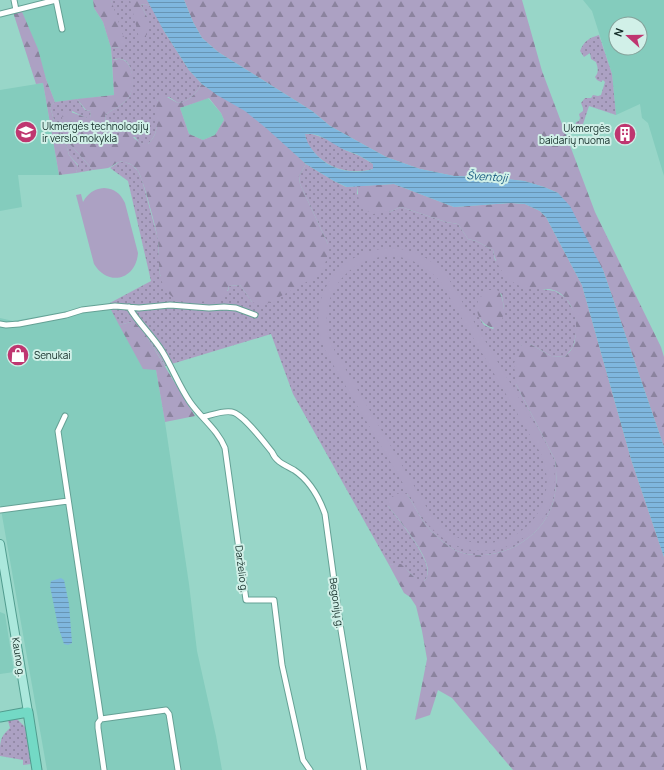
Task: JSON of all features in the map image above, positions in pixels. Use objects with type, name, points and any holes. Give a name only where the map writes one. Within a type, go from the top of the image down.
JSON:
[{"type":"highway","points":[[0,717],[28,712]]},
{"type":"highway","name":"Kauno g.","points":[[28,712],[37,770]]},
{"type":"main road","name":"Kauno g.","points":[[0,544],[28,712]]},
{"type":"street","points":[[14,0],[16,10]]},
{"type":"street","points":[[0,14],[56,0],[62,29]]},
{"type":"street","points":[[0,324],[19,324],[66,315],[82,310],[115,306],[139,308],[170,306],[209,308],[224,307],[236,308],[255,315]]},
{"type":"street","points":[[129,307],[161,349],[189,400],[203,416]]},
{"type":"street","name":"Begonijų g.","points":[[203,416],[229,412],[238,414],[252,428],[274,456],[284,465],[301,476],[315,492],[325,514],[340,624],[364,770]]},
{"type":"street","points":[[65,416],[58,431],[102,719]]},
{"type":"street","name":"Darželio g.","points":[[203,416],[221,438],[227,454],[246,600],[274,600],[282,665],[303,760],[310,770]]},
{"type":"street","points":[[0,510],[68,501]]},
{"type":"street","points":[[104,770],[98,722],[102,719],[166,710],[170,714],[178,770]]},
{"type":"shaded area","points":[[51,0],[93,0],[94,8],[103,22],[111,48],[114,95],[55,102],[20,7]]},
{"type":"shaded area","points":[[583,0],[664,0],[664,176],[648,123],[642,118],[640,104],[616,115],[612,74],[592,11]]},
{"type":"shaded area","name":"Ukmergės technologijų ir verslo mokykla","points":[[43,83],[59,175],[18,175],[22,207],[0,211],[0,90]]},
{"type":"shaded area","points":[[208,98],[221,113],[224,120],[215,135],[203,140],[189,134],[180,108]]},
{"type":"shaded area","points":[[108,304],[156,370],[189,584],[197,651],[222,770],[47,770],[0,504],[0,318],[13,321]]},
{"type":"shaded area","points":[[0,612],[5,614],[14,672],[0,674]]},
{"type":"green space","points":[[93,0],[111,0],[124,38],[123,44],[120,47],[111,48],[103,22],[94,8]]},
{"type":"green space","points":[[111,0],[130,0],[147,17],[141,5],[145,4],[152,7],[164,31],[189,70],[202,84],[186,101],[178,103],[169,97],[157,100],[158,118],[155,135],[148,144],[140,143],[135,137],[110,138],[108,136],[105,115],[122,104],[128,98],[131,91],[132,81],[131,70],[127,62],[121,59],[112,60],[111,48],[120,47]]},
{"type":"green space","points":[[130,0],[147,0],[152,7],[145,4],[141,5],[147,17],[148,27],[145,41],[141,41],[139,38]]},
{"type":"green space","points":[[184,0],[522,0],[542,71],[595,212],[661,347],[664,357],[664,447],[603,270],[558,193],[524,181],[454,176],[420,169],[386,157],[330,126],[312,111],[218,52],[202,38],[193,22]]},
{"type":"green space","points":[[20,7],[38,49],[46,79],[55,102],[50,106],[55,124],[66,144],[69,155],[78,166],[76,173],[59,175],[43,83],[36,84],[12,9]]},
{"type":"green space","points":[[599,35],[612,74],[616,115],[589,106],[580,133],[575,126],[576,122],[579,121],[580,118],[579,114],[583,111],[581,103],[585,98],[591,98],[593,95],[601,95],[605,82],[603,80],[601,82],[597,80],[595,77],[598,72],[597,66],[596,62],[591,59],[590,53],[584,57],[580,51],[587,40]]},
{"type":"green space","points":[[112,60],[124,60],[127,63],[132,73],[133,85],[132,91],[126,101],[105,115],[108,136],[112,138],[126,130],[139,142],[148,144],[156,132],[156,107],[159,96],[165,96],[178,103],[186,101],[202,84],[247,112],[306,164],[299,176],[300,184],[328,244],[327,259],[319,275],[263,306],[252,302],[240,285],[229,286],[222,299],[213,303],[183,302],[169,294],[162,281],[159,265],[158,241],[153,216],[138,171],[130,164],[124,162],[108,168],[93,170],[69,143],[62,118],[66,111],[90,118],[91,111],[86,110],[77,99],[114,95]],"holes":[[[209,98],[221,113],[224,120],[215,135],[203,140],[189,134],[180,108]]]},
{"type":"green space","points":[[77,99],[85,110],[91,111],[90,119],[72,111],[69,143],[93,170],[76,173],[78,165],[69,155],[66,144],[55,124],[50,106],[55,102]]},
{"type":"green space","points":[[305,134],[312,134],[327,139],[373,164],[373,169],[365,171],[348,171],[332,166],[313,151],[306,139]]},
{"type":"green space","points":[[119,162],[125,162],[132,165],[138,171],[142,180],[158,239],[160,276],[228,291],[229,286],[240,285],[252,302],[328,244],[300,184],[299,176],[306,164],[346,187],[357,186],[357,194],[389,212],[401,207],[446,222],[458,224],[468,239],[476,241],[493,250],[495,260],[542,289],[555,291],[566,298],[575,313],[577,330],[573,347],[565,357],[551,356],[530,344],[522,344],[516,384],[555,460],[556,481],[553,502],[548,516],[539,528],[528,538],[501,552],[486,555],[471,555],[453,549],[434,534],[423,521],[407,494],[388,506],[420,550],[425,560],[427,577],[424,581],[417,581],[401,566],[393,564],[389,565],[293,394],[271,334],[165,366],[144,332],[131,322],[119,325],[108,304],[151,281],[128,181],[110,168]],"holes":[[[501,293],[503,312],[493,329],[484,325],[480,319]]]},
{"type":"green space","points":[[394,184],[454,207],[511,203],[525,204],[540,211],[546,217],[582,285],[631,459],[664,557],[664,770],[513,770],[452,698],[438,690],[430,715],[415,720],[427,659],[416,606],[410,597],[404,593],[389,565],[401,564],[417,580],[424,581],[427,577],[428,569],[425,560],[414,540],[388,506],[388,500],[397,494],[407,494],[423,521],[443,542],[457,551],[471,555],[486,555],[501,552],[528,538],[539,528],[548,516],[553,502],[556,486],[555,460],[516,384],[514,363],[522,344],[530,344],[551,356],[565,357],[574,345],[576,325],[571,305],[567,299],[556,291],[525,288],[513,282],[500,268],[493,250],[476,241],[468,239],[458,224],[446,222],[401,207],[389,212],[373,214],[363,209],[359,202],[357,186]]},
{"type":"green space","points":[[104,188],[117,192],[125,203],[138,253],[136,262],[132,269],[127,274],[114,278],[106,276],[94,264],[76,195],[81,194],[83,202],[92,192],[97,189]]},
{"type":"green space","points":[[391,248],[407,250],[429,260],[447,276],[545,442],[555,473],[552,500],[539,523],[520,540],[496,549],[470,550],[444,539],[422,516],[328,356],[321,337],[318,318],[321,300],[328,284],[338,270],[353,259],[371,251]],"holes":[[[393,256],[419,264],[430,271],[440,281],[541,454],[547,480],[543,503],[531,522],[514,536],[493,543],[471,542],[449,532],[430,513],[332,346],[327,329],[327,313],[330,298],[337,284],[347,273],[360,264],[376,258]]]},
{"type":"green space","points":[[489,290],[497,290],[502,298],[504,309],[502,320],[498,328],[488,326],[478,316],[478,301]]},
{"type":"green space","points":[[131,322],[135,323],[144,332],[195,416],[165,422],[156,370],[143,369],[119,325]]},
{"type":"green space","points":[[17,719],[25,727],[31,764],[23,765],[23,760],[0,756],[1,740],[10,728],[8,721]]},
{"type":"water","points":[[147,0],[184,0],[193,22],[202,38],[218,52],[312,111],[330,126],[386,157],[420,169],[454,176],[524,181],[558,193],[570,206],[603,270],[664,447],[664,557],[631,459],[582,285],[546,217],[540,211],[525,204],[511,203],[454,207],[394,184],[347,187],[334,181],[306,164],[245,111],[217,95],[202,84],[189,70],[164,31]],"holes":[[[305,134],[321,137],[340,148],[356,154],[373,164],[373,169],[356,172],[332,166],[319,157],[312,149]]]},
{"type":"water","points":[[61,578],[64,580],[69,604],[72,643],[68,645],[64,644],[58,626],[50,586],[51,581]]},
{"type":"place","name":"Ukmergės technologijų ir verslo mokykla","points":[[26,132]]},
{"type":"place","name":"Ukmergės baidarių nuoma","points":[[625,134]]},
{"type":"place","name":"Senukai","points":[[18,355]]},
{"type":"water label","name":"Šventoji","points":[[487,176]]}]
